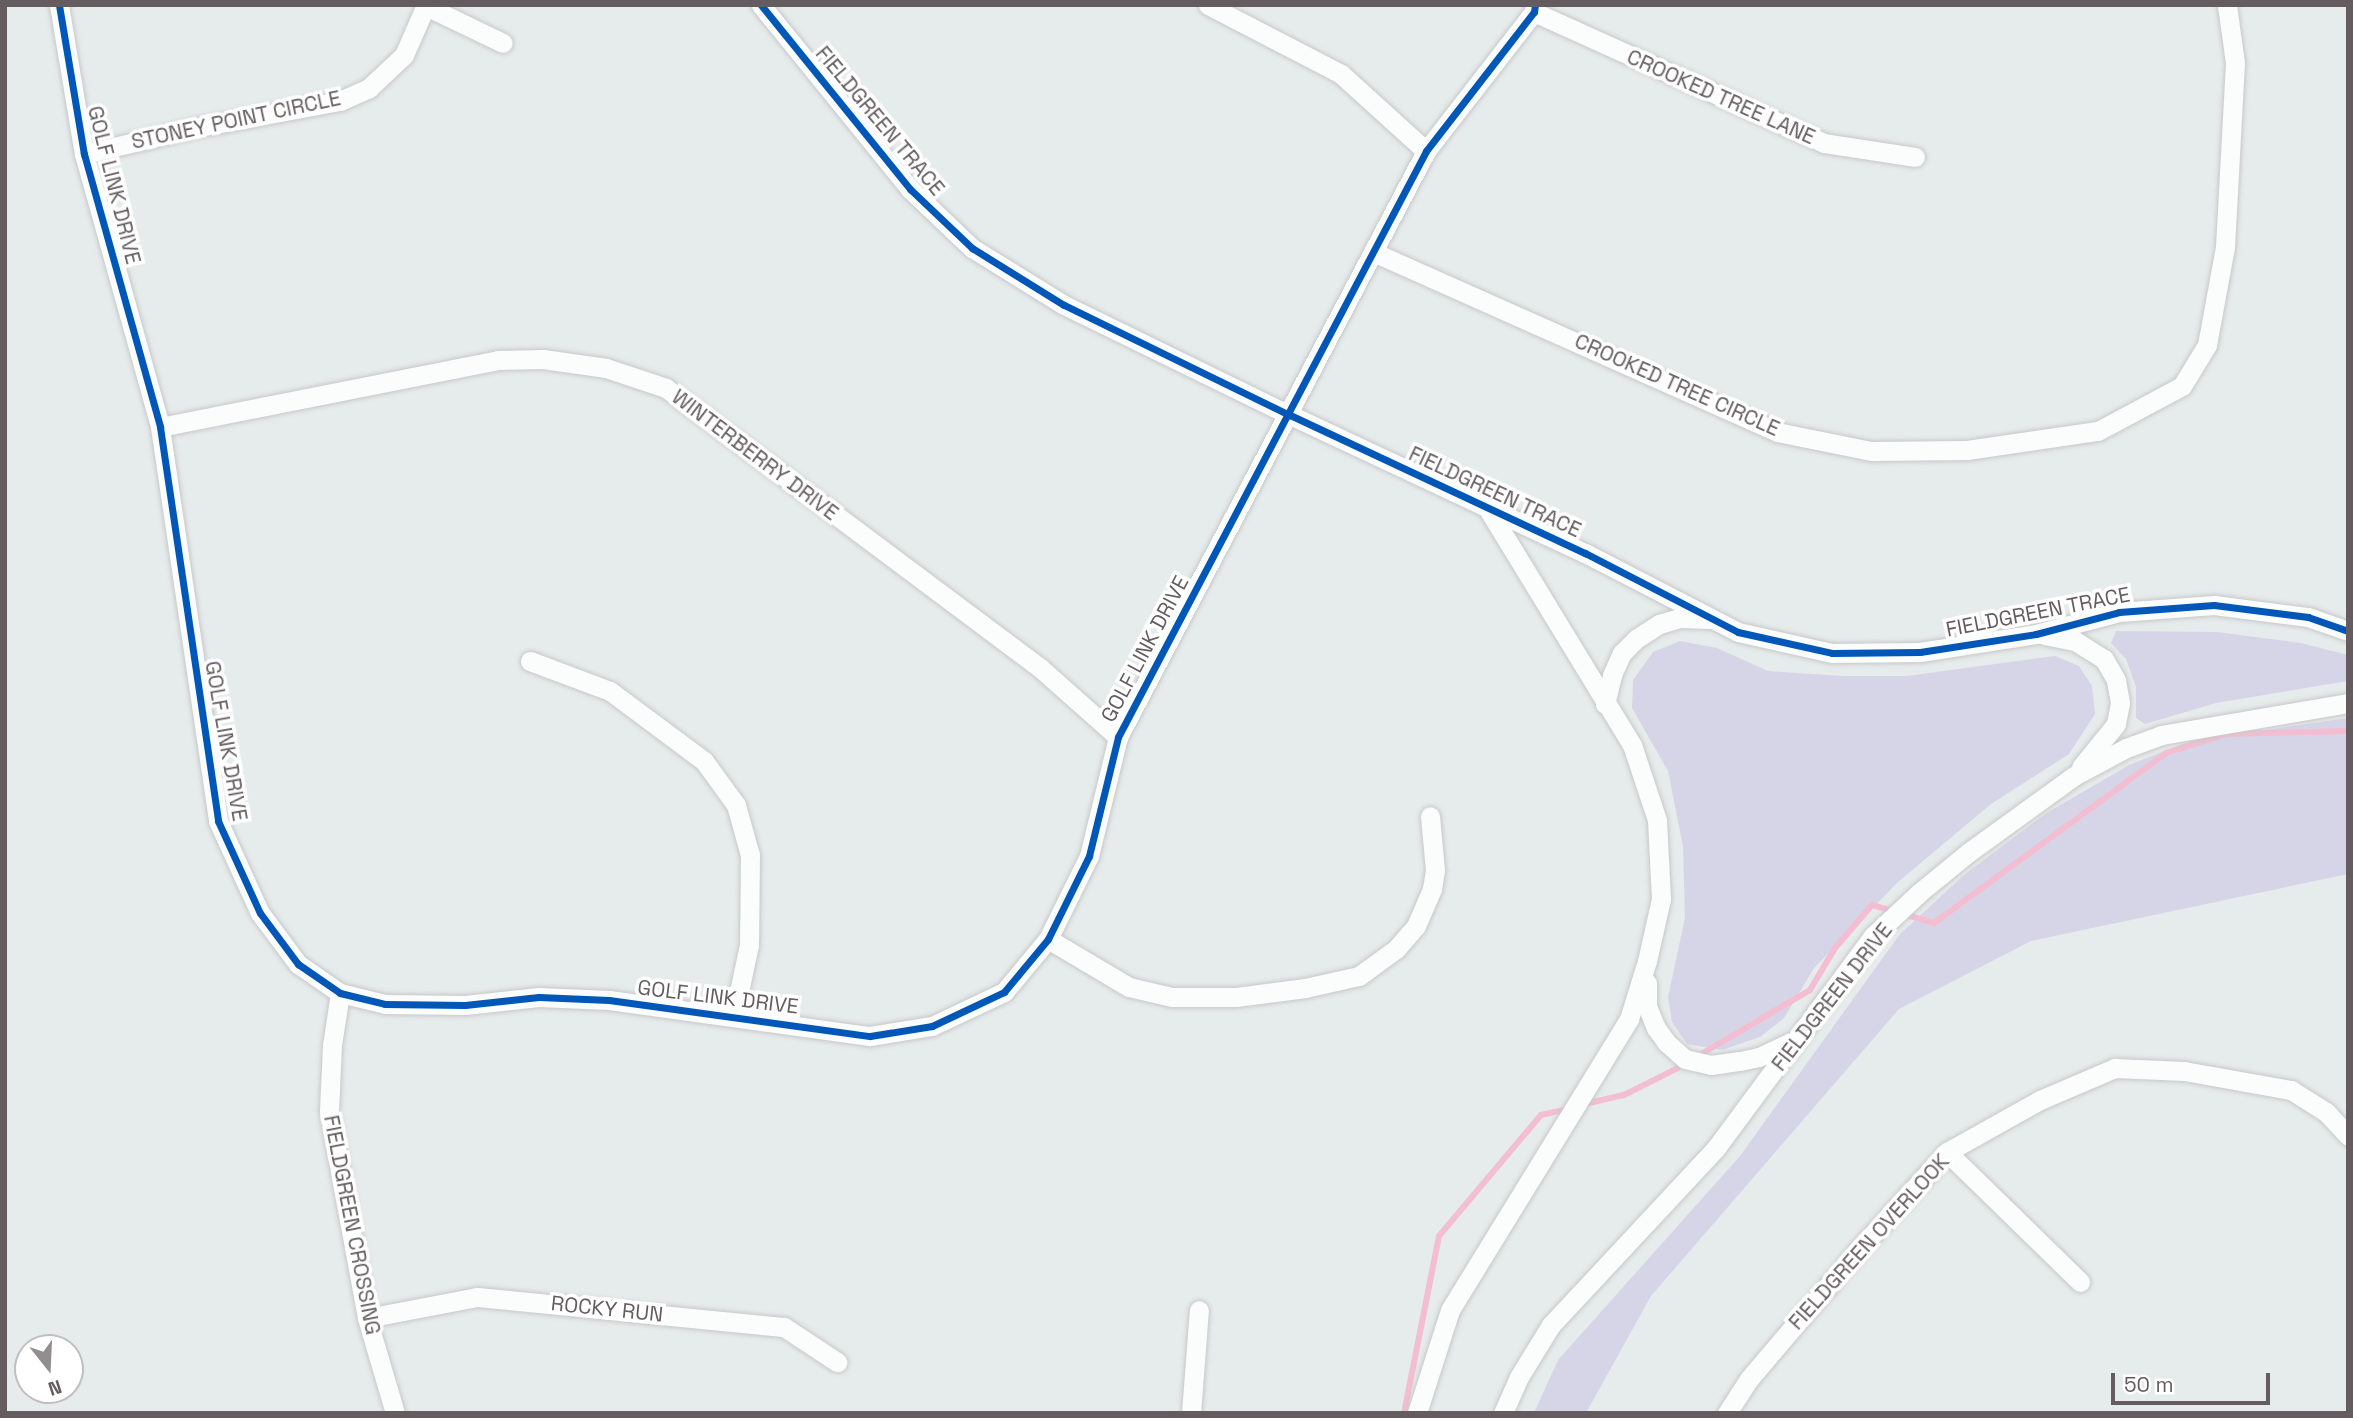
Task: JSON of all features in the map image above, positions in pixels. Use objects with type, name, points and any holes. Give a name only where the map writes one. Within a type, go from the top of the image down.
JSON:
[{"type":"street","name":"GOLF LINK DRIVE","points":[[59,5],[84,153],[160,427],[218,821],[260,913],[298,964],[340,993],[385,1004],[465,1005],[538,997],[610,1000],[870,1035],[932,1026],[1004,992],[1048,939],[1090,856],[1118,737],[1290,415],[1426,151],[1535,9]]},
{"type":"street","name":"STONEY POINT CIRCLE","points":[[84,153],[194,128],[340,101],[369,88],[404,55],[426,5]]},
{"type":"street","points":[[426,5],[503,43]]},
{"type":"street","name":"FIELDGREEN TRACE","points":[[761,5],[910,189],[972,248],[1064,305],[1290,415],[1585,553],[1738,632],[1832,653],[1920,652],[2036,634],[2119,611],[2214,605],[2308,617],[2348,631]]},
{"type":"street","points":[[1208,5],[1341,74],[1426,151]]},
{"type":"street","name":"CROOKED TREE CIRCLE","points":[[1373,252],[1776,432],[1885,451],[1967,450],[2098,431],[2182,386],[2207,345],[2225,247],[2235,63],[2227,5]]},
{"type":"street","name":"CROOKED TREE LANE","points":[[1535,9],[1824,143],[1915,157]]},
{"type":"street","name":"WINTERBERRY DRIVE","points":[[160,427],[498,360],[543,359],[606,368],[666,388],[1039,667],[1118,737]]},
{"type":"street","points":[[1417,1413],[1450,1310],[1629,1019],[1647,961],[1661,899],[1657,820],[1632,745],[1488,509]]},
{"type":"street","points":[[1605,704],[1612,675],[1622,653],[1636,639],[1659,624],[1680,618],[1713,619]]},
{"type":"street","points":[[2036,634],[2075,640],[2104,659],[2116,680],[2120,703],[2116,724],[2074,776]]},
{"type":"street","points":[[530,661],[610,691],[704,761],[736,805],[750,855],[749,945],[734,1015]]},
{"type":"street","name":"FIELDGREEN DRIVE","points":[[1503,1413],[1518,1377],[1552,1325],[1716,1148],[1873,936],[1969,852],[2074,776],[2126,748],[2161,735],[2348,703]]},
{"type":"street","points":[[1048,939],[1129,986],[1172,997],[1236,997],[1305,988],[1359,976],[1396,949],[1416,926],[1432,889],[1435,870],[1430,816]]},
{"type":"street","points":[[1647,961],[1647,1006],[1656,1028],[1667,1044],[1685,1059],[1711,1065],[1750,1059],[1793,1041]]},
{"type":"street","name":"FIELDGREEN CROSSING","points":[[340,993],[332,1045],[329,1111],[367,1318],[395,1413]]},
{"type":"street","name":"FIELDGREEN OVERLOOK","points":[[1727,1413],[1758,1369],[1860,1248],[1947,1152],[2040,1100],[2115,1068],[2184,1071],[2291,1090],[2326,1112],[2348,1136]]},
{"type":"street","points":[[1947,1152],[2080,1282]]},
{"type":"street","name":"ROCKY RUN","points":[[367,1318],[477,1297],[490,1298],[784,1327],[837,1362]]},
{"type":"street","points":[[1191,1413],[1199,1310]]},
{"type":"shaded area","points":[[2116,631],[2217,632],[2301,643],[2348,655],[2348,681],[2216,703],[2145,724],[2136,718],[2136,687],[2126,659],[2111,643]]},
{"type":"shaded area","points":[[1680,641],[1717,648],[1768,671],[1843,676],[1907,676],[2055,656],[2079,666],[2092,686],[2095,714],[2069,754],[1991,804],[1898,882],[1814,968],[1784,1018],[1760,1037],[1722,1050],[1687,1044],[1672,1022],[1668,997],[1685,918],[1683,846],[1668,771],[1632,708],[1633,680],[1653,652]]},
{"type":"shaded area","points":[[2348,718],[2348,874],[2031,941],[1899,1009],[1651,1296],[1586,1413],[1534,1413],[1558,1360],[1740,1156],[1900,934],[1964,875],[2045,814],[2129,765],[2190,741]]},
{"type":"waterway","points":[[1910,916],[1934,923],[2166,753],[2226,734],[2348,731]]},
{"type":"waterway","points":[[1703,1053],[1810,990],[1835,948],[1872,905],[1886,909]]},
{"type":"waterway","points":[[1589,1103],[1624,1095],[1678,1068]]},
{"type":"waterway","points":[[1404,1413],[1439,1236],[1541,1115],[1562,1110]]},
{"type":"cycle path","points":[[59,5],[84,154],[160,427],[218,821],[260,913],[298,964],[340,993],[385,1004],[465,1005],[539,997],[609,1000],[870,1036],[932,1026],[1004,992],[1048,939],[1089,856],[1118,737],[1426,151],[1534,12],[1535,5]]},
{"type":"cycle path","points":[[761,5],[910,189],[972,248],[1064,305],[1290,415],[1585,553],[1738,632],[1832,653],[1920,652],[2036,634],[2119,612],[2214,605],[2308,617],[2348,631]]}]
